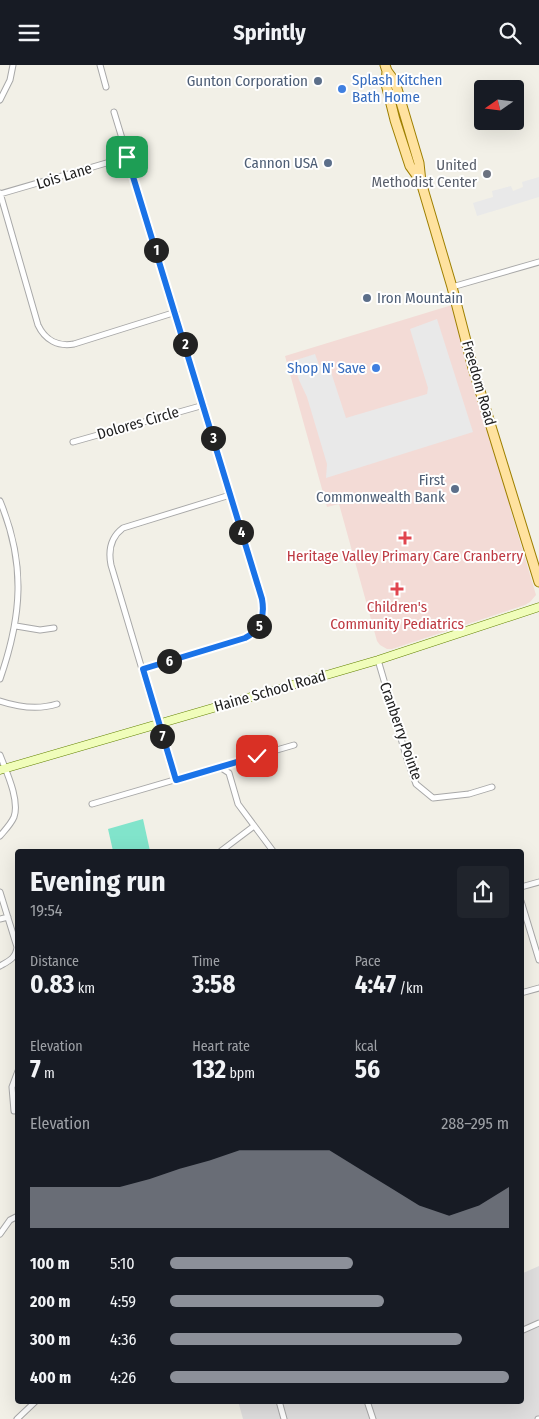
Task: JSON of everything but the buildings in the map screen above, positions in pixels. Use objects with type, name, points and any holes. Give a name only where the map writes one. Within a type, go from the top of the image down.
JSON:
[{"type":"main road","name":"Freedom Road","points":[[386,68],[386,85],[403,143],[410,166],[421,182],[452,287],[473,368],[539,582]]},
{"type":"street","points":[[0,100],[10,80],[13,65]]},
{"type":"street","points":[[100,65],[106,87]]},
{"type":"street","points":[[114,112],[263,605],[259,627],[250,635],[237,641],[143,669]]},
{"type":"street","name":"Lois Lane","points":[[0,194],[127,157]]},
{"type":"street","points":[[0,194],[38,325],[41,332],[48,339],[62,345],[71,345],[176,312]]},
{"type":"street","points":[[452,287],[539,262]]},
{"type":"street","name":"Dolores Circle","points":[[73,442],[204,405]]},
{"type":"street","points":[[176,780],[109,553],[113,538],[123,528],[230,495]]},
{"type":"street","points":[[0,501],[10,530],[16,557],[19,589],[16,626],[0,679]]},
{"type":"street","name":"Haine School Road","points":[[3,769],[378,660],[539,607]]},
{"type":"street","points":[[16,626],[40,630],[54,628]]},
{"type":"street","name":"Cranberry Pointe","points":[[378,660],[416,784],[433,798],[469,794],[492,787]]},
{"type":"street","points":[[0,701],[34,708],[57,704]]},
{"type":"street","points":[[92,804],[294,745]]},
{"type":"street","points":[[0,755],[3,769],[14,797],[15,810],[10,825],[0,836]]},
{"type":"street","points":[[219,766],[229,773],[238,804],[271,849]]},
{"type":"street","points":[[224,849],[254,826]]},
{"type":"street","points":[[524,886],[539,881]]},
{"type":"street","points":[[0,892],[15,940]]},
{"type":"street","points":[[524,911],[539,959]]},
{"type":"street","points":[[0,919],[8,917]]},
{"type":"street","points":[[0,966],[15,955]]},
{"type":"street","points":[[524,992],[539,988]]},
{"type":"street","points":[[14,1111],[12,1087],[15,1079]]},
{"type":"street","points":[[0,1234],[10,1220],[15,1218]]},
{"type":"street","points":[[524,1330],[539,1323]]},
{"type":"street","points":[[17,1419],[33,1404]]},
{"type":"street","points":[[280,1404],[284,1419]]},
{"type":"street","points":[[368,1404],[373,1419]]},
{"type":"shaded area","points":[[539,177],[539,197],[477,216],[473,203],[493,197],[492,191],[511,186],[513,191],[523,187],[522,182]]},
{"type":"shaded area","points":[[452,305],[500,458],[511,511],[536,595],[525,605],[392,649],[387,649],[377,641],[339,504],[327,507],[285,356]]},
{"type":"shaded area","points":[[437,319],[473,432],[326,478],[327,464],[307,397],[293,361],[315,354],[319,365],[328,363],[346,418],[427,394],[428,388],[410,329]]},
{"type":"shaded area","points":[[539,1266],[539,1419],[243,1419],[239,1404],[524,1404],[524,1273]]},
{"type":"green space","points":[[143,819],[150,849],[113,849],[108,829]]},
{"type":"place","name":"Gunton Corporation","points":[[318,81]]},
{"type":"place","name":"Splash Kitchen Bath Home","points":[[342,89]]},
{"type":"place","name":"Cannon USA","points":[[328,163]]},
{"type":"place","name":"United Methodist Center","points":[[487,174]]},
{"type":"place","name":"Iron Mountain","points":[[367,298]]},
{"type":"place","name":"Shop N' Save","points":[[376,368]]},
{"type":"place","name":"First Commonwealth Bank","points":[[455,489]]},
{"type":"place","name":"Heritage Valley Primary Care Cranberry","points":[[405,538]]},
{"type":"place","name":"Children's Community Pediatrics","points":[[397,589]]},
{"type":"route","points":[[127,157],[176,312],[263,605],[259,627],[245,638],[143,669],[176,780],[257,756]]}]
